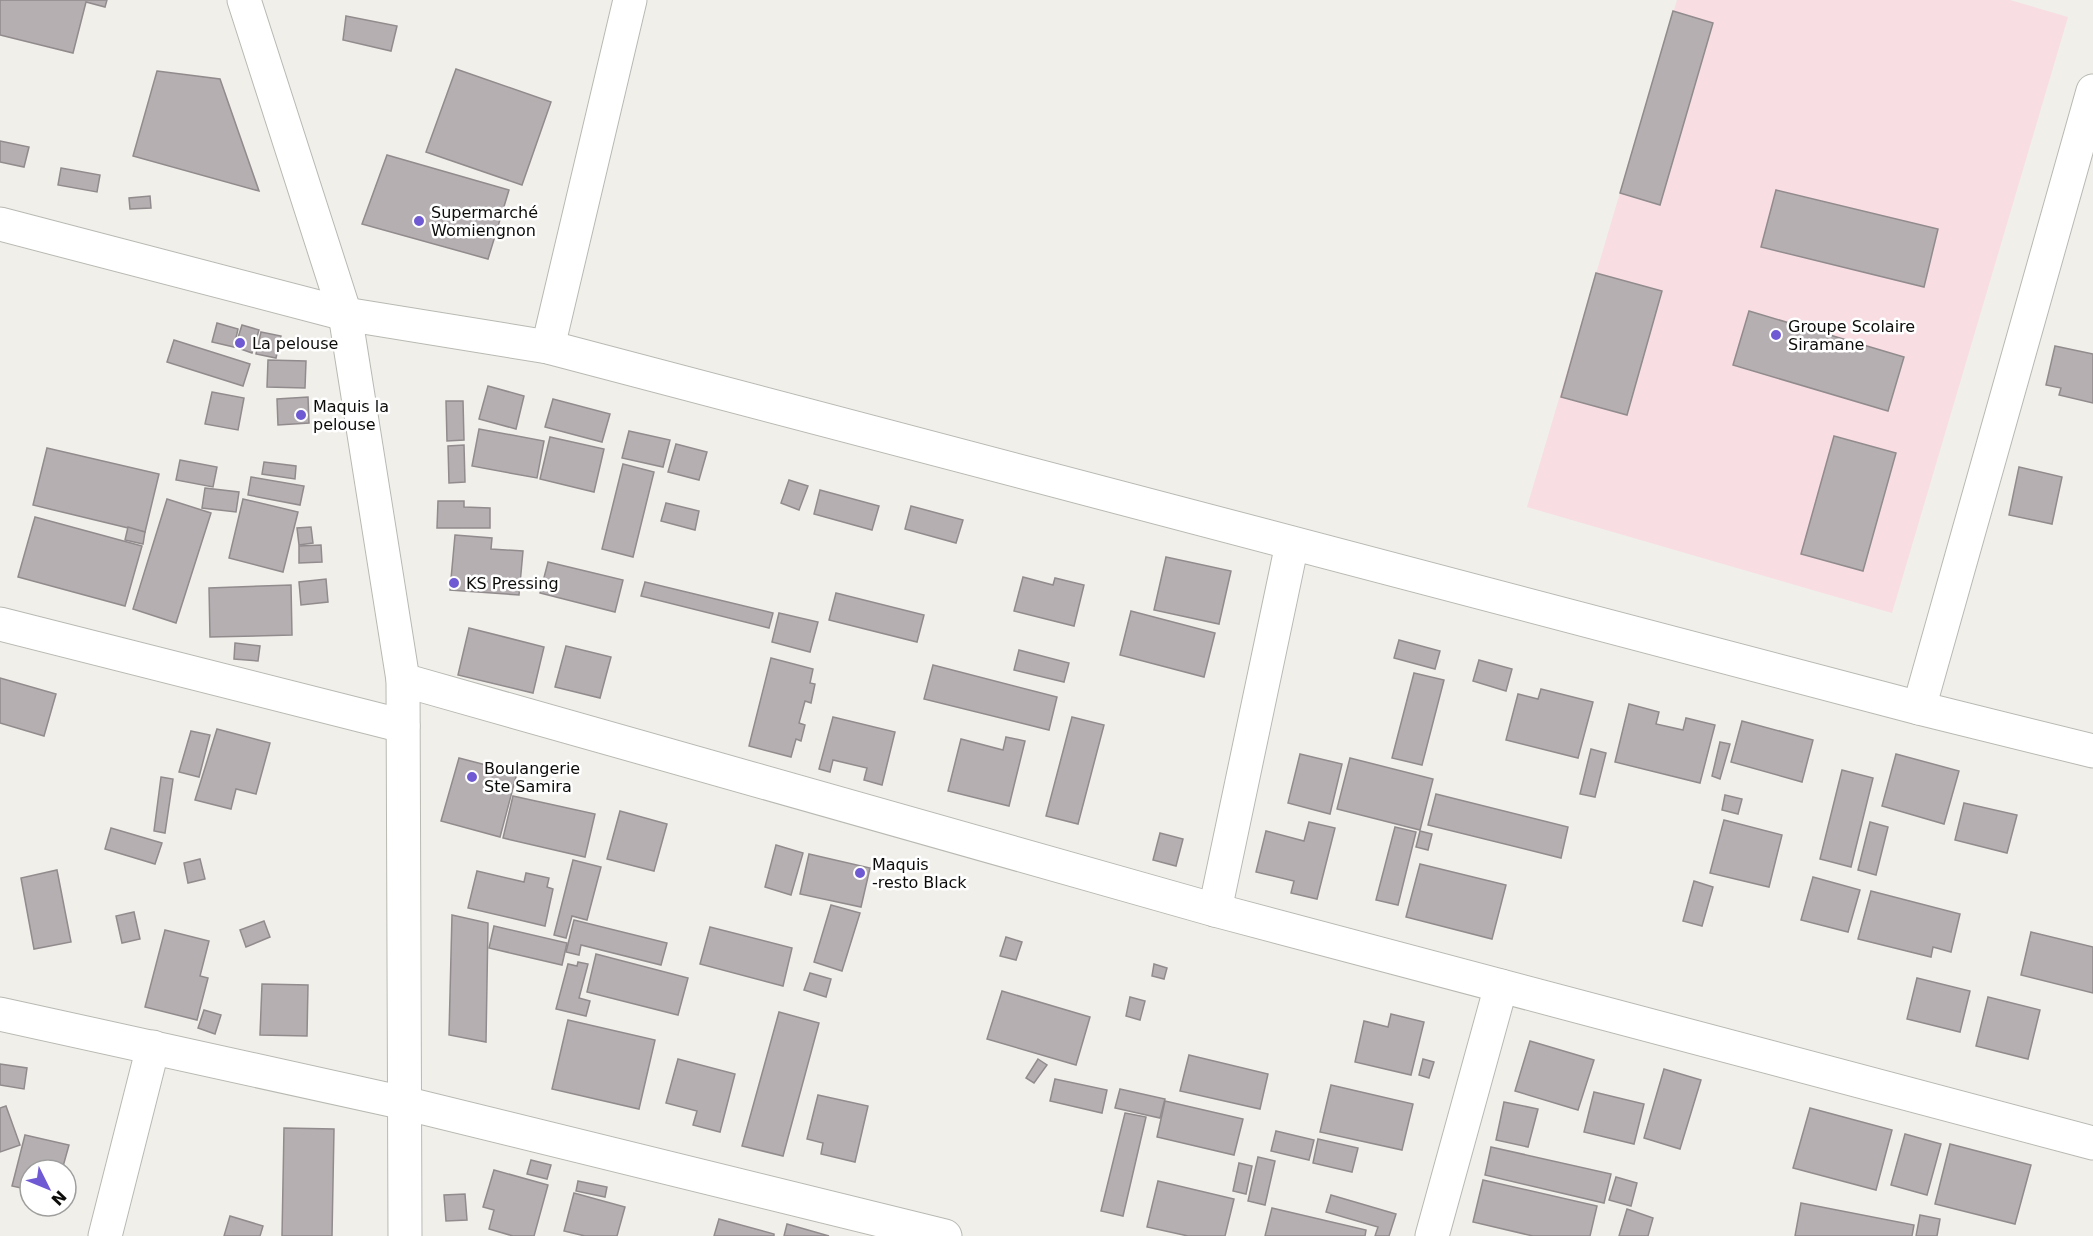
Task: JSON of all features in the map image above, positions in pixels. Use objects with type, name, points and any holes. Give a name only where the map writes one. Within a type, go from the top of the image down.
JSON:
[{"type":"street","points":[[244,0],[345,314],[403,680],[405,1236]]},
{"type":"street","points":[[548,347],[630,0]]},
{"type":"street","points":[[1919,708],[2093,91]]},
{"type":"street","points":[[0,224],[345,314],[548,347],[1919,708],[2093,751]]},
{"type":"street","points":[[1215,910],[1292,544]]},
{"type":"street","points":[[0,624],[404,726]]},
{"type":"street","points":[[403,680],[1215,910],[2093,1143]]},
{"type":"street","points":[[1432,1236],[1501,986]]},
{"type":"street","points":[[0,1014],[404,1103],[945,1236]]},
{"type":"street","points":[[105,1236],[153,1047]]},
{"type":"shaded area","name":"Groupe Scolaire Siramane","points":[[1677,0],[2010,0],[2068,17],[1892,613],[1527,507]]},
{"type":"building","points":[[0,0],[107,0],[105,7],[86,2],[73,53],[0,35]]},
{"type":"building","points":[[1673,11],[1713,23],[1660,205],[1620,193]]},
{"type":"building","points":[[346,16],[397,26],[391,51],[343,40]]},
{"type":"building","points":[[456,69],[551,102],[522,185],[426,152]]},
{"type":"building","points":[[157,71],[220,79],[259,191],[133,156]]},
{"type":"building","points":[[0,141],[29,147],[24,167],[0,162]]},
{"type":"building","points":[[387,155],[509,190],[488,259],[362,224]]},
{"type":"building","points":[[61,168],[100,175],[97,192],[58,185]]},
{"type":"building","points":[[1776,190],[1938,229],[1924,287],[1761,247]]},
{"type":"building","points":[[150,196],[151,208],[130,209],[129,198]]},
{"type":"building","points":[[1596,273],[1662,291],[1627,415],[1561,397]]},
{"type":"building","points":[[1749,311],[1904,357],[1888,411],[1733,365]]},
{"type":"building","points":[[217,323],[238,329],[234,347],[212,342]]},
{"type":"building","points":[[242,325],[259,330],[252,353],[235,347]]},
{"type":"building","points":[[261,332],[281,336],[276,358],[256,354]]},
{"type":"building","points":[[174,340],[250,364],[243,386],[167,362]]},
{"type":"building","points":[[2055,346],[2093,354],[2093,403],[2059,395],[2061,388],[2046,385]]},
{"type":"building","points":[[268,360],[306,361],[305,388],[267,387]]},
{"type":"building","points":[[488,386],[524,396],[516,429],[479,419]]},
{"type":"building","points":[[212,392],[244,398],[238,430],[205,424]]},
{"type":"building","points":[[308,397],[309,423],[278,425],[277,399]]},
{"type":"building","points":[[553,399],[610,414],[602,442],[545,427]]},
{"type":"building","points":[[446,401],[463,401],[464,440],[447,441]]},
{"type":"building","points":[[479,429],[544,441],[537,478],[472,466]]},
{"type":"building","points":[[629,431],[670,440],[663,467],[622,458]]},
{"type":"building","points":[[1834,436],[1896,453],[1863,571],[1801,554]]},
{"type":"building","points":[[550,437],[604,449],[594,492],[540,479]]},
{"type":"building","points":[[676,444],[707,452],[699,480],[668,472]]},
{"type":"building","points":[[464,445],[465,482],[449,483],[448,446]]},
{"type":"building","points":[[47,448],[159,474],[145,532],[33,505]]},
{"type":"building","points":[[180,460],[217,467],[213,487],[176,480]]},
{"type":"building","points":[[264,462],[296,466],[295,479],[262,474]]},
{"type":"building","points":[[623,464],[654,472],[633,557],[602,549]]},
{"type":"building","points":[[2019,467],[2062,477],[2052,524],[2009,515]]},
{"type":"building","points":[[251,477],[304,486],[300,505],[248,495]]},
{"type":"building","points":[[789,480],[808,486],[799,510],[781,503]]},
{"type":"building","points":[[205,488],[239,492],[236,512],[202,508]]},
{"type":"building","points":[[820,490],[879,506],[872,530],[814,514]]},
{"type":"building","points":[[167,499],[211,513],[176,623],[133,609]]},
{"type":"building","points":[[243,499],[298,512],[283,572],[229,558]]},
{"type":"building","points":[[438,501],[464,501],[464,507],[490,508],[490,528],[437,528]]},
{"type":"building","points":[[666,503],[699,511],[695,530],[661,521]]},
{"type":"building","points":[[911,506],[963,520],[956,543],[905,529]]},
{"type":"building","points":[[35,517],[142,546],[125,606],[18,577]]},
{"type":"building","points":[[128,527],[145,532],[143,544],[125,540]]},
{"type":"building","points":[[311,527],[313,543],[299,545],[297,528]]},
{"type":"building","points":[[455,535],[492,538],[491,549],[523,551],[519,595],[450,590]]},
{"type":"building","points":[[321,545],[322,562],[299,563],[299,546]]},
{"type":"building","points":[[1166,557],[1231,571],[1219,624],[1154,610]]},
{"type":"building","points":[[548,562],[623,580],[615,612],[540,593]]},
{"type":"building","points":[[1023,577],[1053,585],[1055,578],[1084,585],[1074,626],[1014,611]]},
{"type":"building","points":[[326,579],[328,602],[301,605],[299,582]]},
{"type":"building","points":[[645,582],[773,613],[769,628],[641,596]]},
{"type":"building","points":[[291,585],[292,635],[210,637],[209,588]]},
{"type":"building","points":[[836,593],[924,615],[917,642],[829,620]]},
{"type":"building","points":[[1131,611],[1215,633],[1204,677],[1120,655]]},
{"type":"building","points":[[779,613],[818,622],[810,652],[772,642]]},
{"type":"building","points":[[469,628],[544,647],[533,693],[458,675]]},
{"type":"building","points":[[1399,640],[1440,651],[1435,669],[1394,658]]},
{"type":"building","points":[[235,643],[260,646],[258,661],[234,659]]},
{"type":"building","points":[[566,646],[611,657],[600,698],[555,687]]},
{"type":"building","points":[[1019,650],[1069,663],[1064,682],[1014,670]]},
{"type":"building","points":[[771,658],[813,669],[810,683],[815,684],[811,703],[805,701],[799,723],[805,725],[801,741],[796,739],[791,757],[749,746]]},
{"type":"building","points":[[1479,660],[1512,669],[1506,691],[1473,681]]},
{"type":"building","points":[[933,665],[1057,697],[1049,730],[924,699]]},
{"type":"building","points":[[1414,673],[1444,680],[1422,765],[1392,758]]},
{"type":"building","points":[[0,678],[56,694],[44,736],[0,723]]},
{"type":"building","points":[[1541,689],[1593,702],[1578,758],[1506,740],[1518,694],[1538,699]]},
{"type":"building","points":[[1629,704],[1659,712],[1656,724],[1683,730],[1686,718],[1715,725],[1700,783],[1615,762]]},
{"type":"building","points":[[833,717],[895,732],[882,785],[864,780],[867,768],[833,760],[830,772],[819,769]]},
{"type":"building","points":[[1072,717],[1104,725],[1078,824],[1046,816]]},
{"type":"building","points":[[1742,721],[1813,740],[1802,782],[1731,762]]},
{"type":"building","points":[[217,729],[270,743],[256,794],[236,789],[231,809],[195,800]]},
{"type":"building","points":[[191,731],[210,735],[199,777],[179,772]]},
{"type":"building","points":[[1006,737],[1025,741],[1009,806],[948,791],[961,739],[1003,750]]},
{"type":"building","points":[[1720,742],[1730,744],[1720,779],[1712,776]]},
{"type":"building","points":[[1591,749],[1606,753],[1595,797],[1580,794]]},
{"type":"building","points":[[1300,754],[1342,764],[1330,814],[1288,803]]},
{"type":"building","points":[[1896,754],[1959,771],[1944,824],[1882,806]]},
{"type":"building","points":[[459,758],[517,773],[500,837],[441,821]]},
{"type":"building","points":[[1350,758],[1433,779],[1420,830],[1337,809]]},
{"type":"building","points":[[1842,770],[1873,778],[1851,867],[1820,859]]},
{"type":"building","points":[[161,777],[173,779],[165,833],[154,831]]},
{"type":"building","points":[[1436,794],[1568,827],[1561,858],[1428,825]]},
{"type":"building","points":[[1725,795],[1742,799],[1738,814],[1722,810]]},
{"type":"building","points":[[513,796],[595,814],[585,857],[503,838]]},
{"type":"building","points":[[1964,803],[2017,815],[2007,853],[1955,840]]},
{"type":"building","points":[[620,811],[667,824],[654,871],[607,859]]},
{"type":"building","points":[[1724,820],[1782,835],[1769,887],[1710,873]]},
{"type":"building","points":[[1309,822],[1335,828],[1317,899],[1291,893],[1294,881],[1256,872],[1266,831],[1304,841]]},
{"type":"building","points":[[1870,822],[1888,827],[1876,875],[1858,870]]},
{"type":"building","points":[[1395,827],[1416,832],[1398,905],[1376,900]]},
{"type":"building","points":[[111,828],[162,843],[155,864],[105,849]]},
{"type":"building","points":[[1420,831],[1432,834],[1428,850],[1416,847]]},
{"type":"building","points":[[1160,833],[1183,839],[1176,866],[1153,860]]},
{"type":"building","points":[[776,845],[803,853],[791,895],[765,887]]},
{"type":"building","points":[[809,854],[870,868],[861,907],[800,894]]},
{"type":"building","points":[[200,859],[205,879],[188,883],[184,863]]},
{"type":"building","points":[[573,860],[601,867],[587,920],[572,916],[566,938],[554,935]]},
{"type":"building","points":[[1420,864],[1506,885],[1492,939],[1406,917]]},
{"type":"building","points":[[57,870],[71,942],[34,949],[21,878]]},
{"type":"building","points":[[477,871],[524,882],[526,873],[549,878],[547,887],[553,889],[545,926],[468,908]]},
{"type":"building","points":[[1813,877],[1860,890],[1848,932],[1801,920]]},
{"type":"building","points":[[1694,881],[1713,887],[1702,926],[1683,921]]},
{"type":"building","points":[[1871,891],[1960,914],[1951,952],[1933,947],[1931,957],[1858,939]]},
{"type":"building","points":[[831,905],[860,913],[842,971],[814,962]]},
{"type":"building","points":[[134,912],[140,939],[122,943],[116,916]]},
{"type":"building","points":[[452,915],[488,923],[486,1042],[449,1035]]},
{"type":"building","points":[[574,920],[667,943],[661,965],[581,945],[579,955],[566,952]]},
{"type":"building","points":[[264,921],[270,937],[246,947],[240,930]]},
{"type":"building","points":[[494,926],[567,943],[562,965],[489,948]]},
{"type":"building","points":[[710,927],[792,948],[783,986],[700,964]]},
{"type":"building","points":[[165,930],[209,941],[200,976],[208,978],[197,1020],[145,1007]]},
{"type":"building","points":[[2031,932],[2093,947],[2093,993],[2021,975]]},
{"type":"building","points":[[1006,937],[1022,942],[1016,960],[1000,956]]},
{"type":"building","points":[[596,954],[688,978],[678,1015],[587,992]]},
{"type":"building","points":[[578,962],[588,964],[579,998],[590,1001],[586,1016],[556,1009],[568,964],[577,966]]},
{"type":"building","points":[[1154,964],[1167,968],[1164,979],[1152,976]]},
{"type":"building","points":[[810,973],[831,979],[826,997],[804,990]]},
{"type":"building","points":[[1917,978],[1970,991],[1960,1032],[1907,1019]]},
{"type":"building","points":[[262,984],[308,985],[307,1036],[260,1035]]},
{"type":"building","points":[[1002,991],[1090,1017],[1076,1065],[987,1039]]},
{"type":"building","points":[[1130,997],[1145,1001],[1140,1020],[1126,1016]]},
{"type":"building","points":[[1988,997],[2040,1010],[2028,1059],[1976,1046]]},
{"type":"building","points":[[204,1010],[221,1015],[215,1034],[198,1028]]},
{"type":"building","points":[[779,1012],[819,1023],[783,1156],[742,1146]]},
{"type":"building","points":[[1391,1014],[1424,1022],[1411,1075],[1355,1062],[1364,1021],[1388,1027]]},
{"type":"building","points":[[568,1020],[655,1040],[639,1109],[552,1089]]},
{"type":"building","points":[[1530,1041],[1594,1060],[1578,1110],[1515,1091]]},
{"type":"building","points":[[1189,1055],[1268,1074],[1260,1109],[1180,1091]]},
{"type":"building","points":[[678,1059],[735,1074],[720,1132],[693,1125],[697,1111],[666,1103]]},
{"type":"building","points":[[1038,1059],[1047,1065],[1034,1083],[1026,1078]]},
{"type":"building","points":[[1423,1059],[1434,1062],[1429,1078],[1419,1075]]},
{"type":"building","points":[[0,1064],[27,1068],[24,1089],[0,1085]]},
{"type":"building","points":[[1664,1069],[1701,1080],[1680,1149],[1644,1138]]},
{"type":"building","points":[[1055,1079],[1107,1090],[1102,1113],[1050,1101]]},
{"type":"building","points":[[1331,1085],[1413,1104],[1402,1150],[1320,1132]]},
{"type":"building","points":[[1120,1089],[1165,1099],[1160,1118],[1115,1108]]},
{"type":"building","points":[[1594,1092],[1644,1104],[1634,1144],[1584,1132]]},
{"type":"building","points":[[818,1095],[868,1106],[855,1162],[821,1154],[823,1143],[807,1139]]},
{"type":"building","points":[[1165,1101],[1243,1119],[1234,1155],[1157,1137]]},
{"type":"building","points":[[1504,1102],[1538,1109],[1528,1147],[1496,1140]]},
{"type":"building","points":[[6,1106],[20,1145],[0,1152],[0,1108]]},
{"type":"building","points":[[1810,1108],[1892,1130],[1876,1190],[1793,1168]]},
{"type":"building","points":[[1125,1113],[1146,1117],[1123,1216],[1101,1211]]},
{"type":"building","points":[[284,1128],[334,1129],[332,1236],[282,1236]]},
{"type":"building","points":[[1276,1131],[1314,1140],[1309,1160],[1271,1151]]},
{"type":"building","points":[[1905,1134],[1941,1144],[1927,1195],[1891,1185]]},
{"type":"building","points":[[25,1135],[69,1145],[65,1158],[19,1158]]},
{"type":"building","points":[[1318,1139],[1358,1148],[1352,1172],[1313,1163]]},
{"type":"building","points":[[1950,1144],[2031,1165],[2015,1224],[1935,1204]]},
{"type":"building","points":[[1491,1147],[1611,1174],[1604,1203],[1485,1175]]},
{"type":"building","points":[[1258,1157],[1275,1161],[1265,1205],[1248,1201]]},
{"type":"building","points":[[531,1160],[551,1165],[547,1179],[527,1174]]},
{"type":"building","points":[[18,1162],[18,1187],[12,1186]]},
{"type":"building","points":[[1239,1163],[1252,1166],[1246,1194],[1233,1191]]},
{"type":"building","points":[[494,1170],[548,1185],[534,1236],[513,1236],[489,1229],[494,1210],[483,1207]]},
{"type":"building","points":[[1616,1177],[1637,1183],[1631,1206],[1609,1200]]},
{"type":"building","points":[[1483,1180],[1597,1206],[1590,1236],[1533,1236],[1473,1222]]},
{"type":"building","points":[[578,1181],[607,1187],[605,1197],[576,1191]]},
{"type":"building","points":[[1158,1181],[1234,1199],[1225,1236],[1188,1236],[1147,1227]]},
{"type":"building","points":[[574,1193],[625,1207],[617,1236],[585,1236],[564,1231]]},
{"type":"building","points":[[465,1194],[467,1220],[446,1221],[444,1195]]},
{"type":"building","points":[[1331,1195],[1396,1214],[1389,1236],[1375,1236],[1378,1227],[1326,1212]]},
{"type":"building","points":[[1801,1203],[1914,1225],[1912,1236],[1795,1236]]},
{"type":"building","points":[[1272,1208],[1366,1230],[1365,1236],[1265,1236]]},
{"type":"building","points":[[1627,1209],[1653,1218],[1648,1236],[1619,1236]]},
{"type":"building","points":[[1920,1215],[1940,1219],[1937,1236],[1916,1236]]},
{"type":"building","points":[[230,1216],[263,1226],[260,1236],[224,1236]]},
{"type":"building","points":[[719,1219],[774,1234],[774,1236],[714,1236]]},
{"type":"building","points":[[787,1224],[829,1236],[784,1236]]},
{"type":"place","name":"Supermarché Womiengnon","points":[[419,221]]},
{"type":"place","name":"Groupe Scolaire Siramane","points":[[1776,335]]},
{"type":"place","name":"La pelouse","points":[[240,343]]},
{"type":"place","name":"Maquis la pelouse","points":[[301,415]]},
{"type":"place","name":"KS Pressing","points":[[454,583]]},
{"type":"place","name":"Boulangerie Ste Samira","points":[[472,777]]},
{"type":"place","name":"Maquis -resto Black","points":[[860,873]]}]
